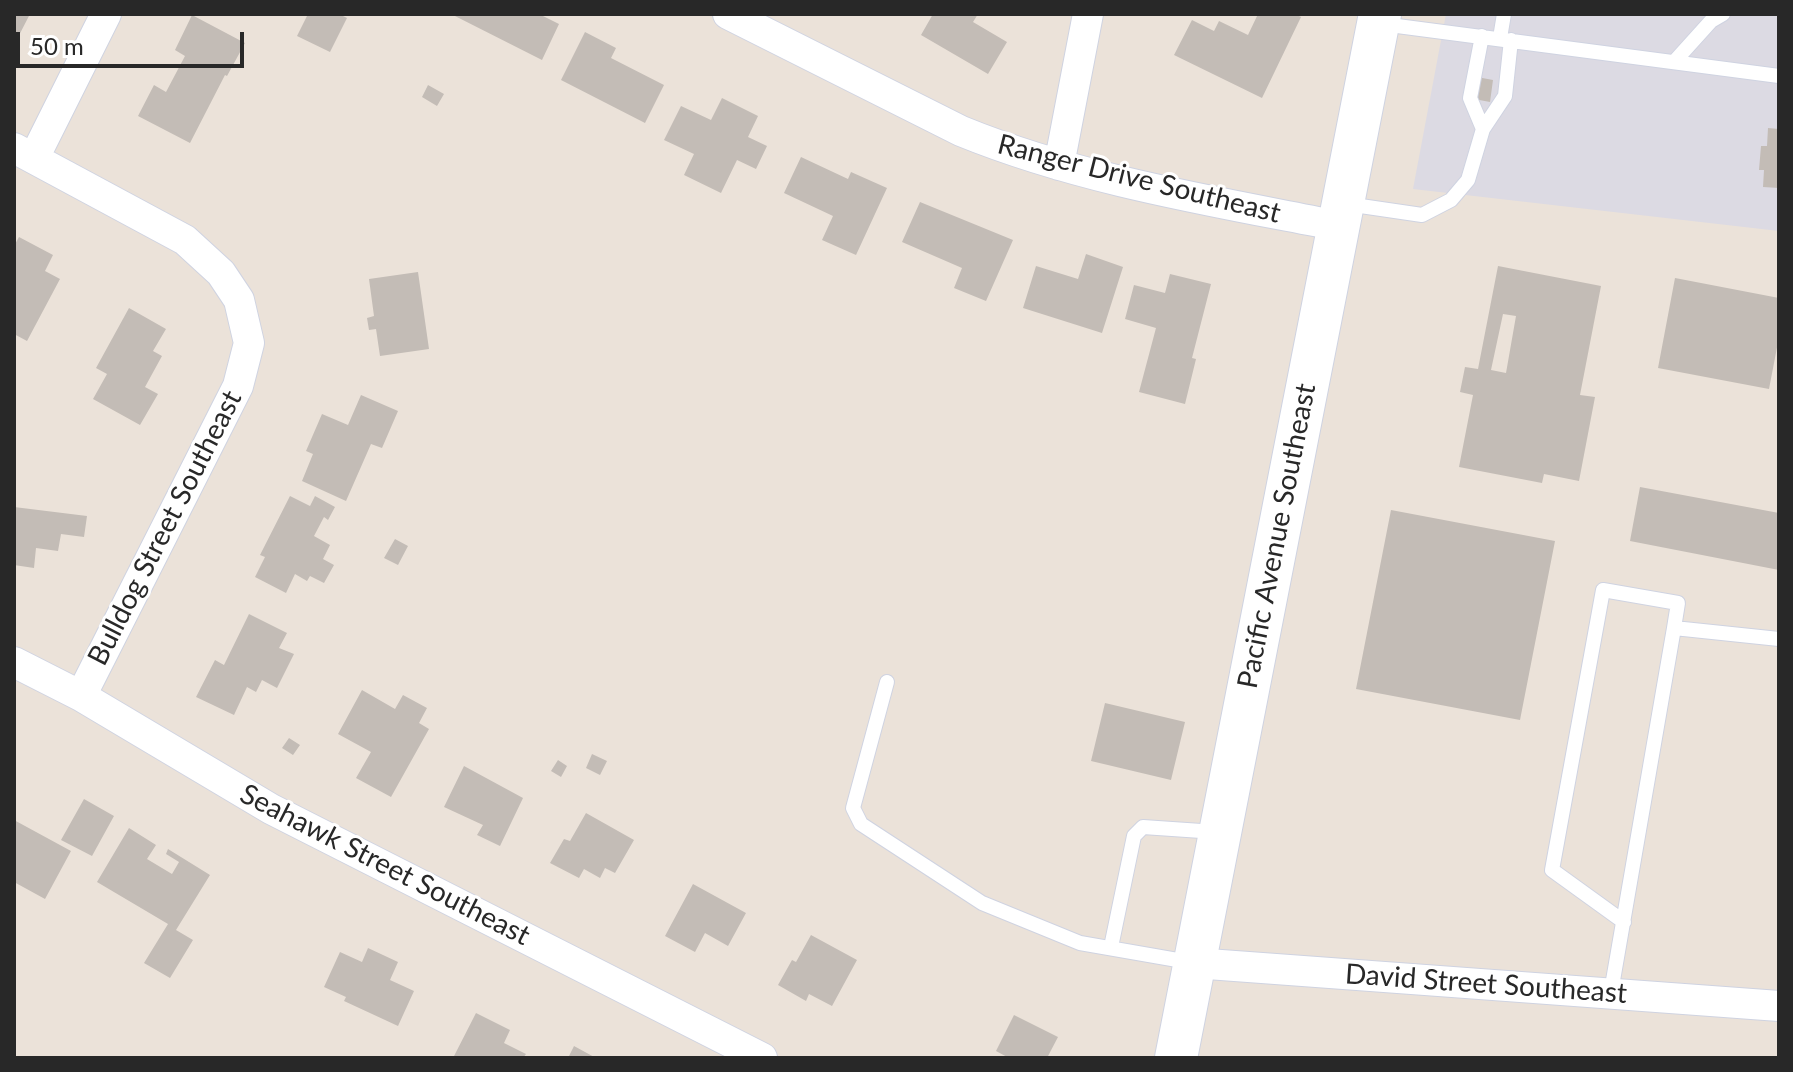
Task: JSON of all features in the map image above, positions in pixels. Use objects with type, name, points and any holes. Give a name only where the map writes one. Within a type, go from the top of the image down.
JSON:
[{"type":"main road","name":"Pacific Avenue Southeast","points":[[1176,1058],[1379,19]]},
{"type":"street","points":[[24,153],[106,14]]},
{"type":"street","name":"Ranger Drive Southeast","points":[[728,14],[961,131],[1059,165],[1340,215]]},
{"type":"street","points":[[1059,165],[1088,14]]},
{"type":"street","name":"Bulldog Street Southeast","points":[[24,153],[185,240],[221,273],[239,300],[249,343],[238,386],[81,696]]},
{"type":"street","name":"Seahawk Street Southeast","points":[[14,662],[81,696],[271,809],[762,1058]]},
{"type":"street","name":"David Street Southeast","points":[[1194,963],[1779,1006]]},
{"type":"lane","points":[[1340,215],[1422,215],[1451,200],[1468,180],[1483,129],[1505,96],[1504,14]]},
{"type":"lane","points":[[1674,62],[1711,21],[1723,14]]},
{"type":"lane","points":[[1379,19],[1779,76]]},
{"type":"lane","points":[[1482,36],[1470,98],[1483,129]]},
{"type":"lane","points":[[1611,992],[1624,922],[1678,603],[1603,590],[1552,870],[1624,922]]},
{"type":"lane","points":[[1674,628],[1779,639]]},
{"type":"lane","points":[[887,682],[853,808],[861,824],[982,903],[1080,943],[1194,963]]},
{"type":"lane","points":[[1111,947],[1134,836],[1143,827],[1219,832]]},
{"type":"shaded area","points":[[1446,14],[1779,14],[1779,231],[1413,189]]},
{"type":"building","points":[[14,14],[30,14],[14,45]]},
{"type":"building","points":[[308,14],[339,14],[347,18],[330,52],[297,36]]},
{"type":"building","points":[[451,14],[539,14],[559,24],[542,60]]},
{"type":"building","points":[[933,14],[978,14],[973,22],[1007,42],[988,74],[921,35]]},
{"type":"building","points":[[1258,14],[1295,14],[1301,17],[1262,98],[1174,55],[1192,20],[1214,31],[1219,21],[1248,35]]},
{"type":"building","points":[[192,15],[245,43],[190,143],[138,116],[154,85],[166,92],[185,56],[175,50]]},
{"type":"building","points":[[585,32],[616,48],[611,58],[664,85],[645,123],[561,80]]},
{"type":"building","points":[[1477,77],[1493,80],[1490,102],[1474,99]]},
{"type":"building","points":[[428,85],[444,94],[437,106],[422,97]]},
{"type":"building","points":[[722,98],[758,116],[748,137],[767,146],[756,169],[737,160],[721,193],[684,175],[694,154],[664,140],[681,106],[711,120]]},
{"type":"building","points":[[1768,128],[1779,129],[1779,188],[1763,187],[1764,170],[1759,170],[1761,146],[1767,146]]},
{"type":"building","points":[[801,157],[848,179],[851,172],[887,188],[856,255],[822,240],[833,216],[784,193]]},
{"type":"building","points":[[920,202],[1013,240],[986,301],[954,288],[962,268],[902,242]]},
{"type":"building","points":[[19,237],[53,255],[45,271],[60,279],[27,341],[14,334],[14,246]]},
{"type":"building","points":[[1086,254],[1123,267],[1102,333],[1023,308],[1036,266],[1078,279]]},
{"type":"building","points":[[1498,266],[1601,286],[1580,395],[1595,397],[1579,481],[1544,474],[1542,483],[1459,467],[1473,395],[1460,392],[1465,367],[1478,369]],"holes":[[[1503,314],[1516,316],[1506,373],[1491,370]]]},
{"type":"building","points":[[418,272],[429,349],[380,356],[376,329],[369,330],[367,318],[374,316],[369,279]]},
{"type":"building","points":[[1170,274],[1211,284],[1192,358],[1196,359],[1185,404],[1139,392],[1156,328],[1125,319],[1134,285],[1165,293]]},
{"type":"building","points":[[1675,278],[1779,298],[1779,337],[1769,389],[1658,368]]},
{"type":"building","points":[[129,308],[166,329],[153,351],[162,356],[145,387],[158,394],[140,425],[93,399],[107,374],[96,368]]},
{"type":"building","points":[[361,395],[398,411],[382,448],[371,444],[346,501],[302,481],[313,454],[306,451],[322,414],[348,425]]},
{"type":"building","points":[[1640,487],[1779,513],[1779,570],[1630,541]]},
{"type":"building","points":[[290,496],[310,506],[315,496],[335,507],[328,520],[324,517],[314,536],[330,545],[323,559],[334,565],[324,583],[310,576],[307,581],[295,574],[286,593],[255,577],[265,557],[260,555]]},
{"type":"building","points":[[14,507],[87,516],[84,537],[61,534],[58,551],[36,548],[34,568],[14,565]]},
{"type":"building","points":[[1391,510],[1555,541],[1520,720],[1356,689]]},
{"type":"building","points":[[395,539],[408,546],[398,565],[384,558]]},
{"type":"building","points":[[249,614],[287,633],[279,648],[294,654],[277,688],[262,680],[256,692],[247,687],[234,715],[196,697],[215,660],[224,665]]},
{"type":"building","points":[[362,690],[395,709],[403,695],[427,708],[419,723],[429,729],[391,797],[356,778],[371,752],[338,734]]},
{"type":"building","points":[[1105,703],[1185,722],[1171,780],[1091,761]]},
{"type":"building","points":[[289,738],[300,745],[293,755],[282,748]]},
{"type":"building","points":[[592,754],[607,761],[600,775],[586,768]]},
{"type":"building","points":[[558,760],[567,766],[561,777],[551,771]]},
{"type":"building","points":[[464,766],[523,798],[500,846],[477,835],[483,825],[444,807]]},
{"type":"building","points":[[84,799],[114,816],[92,856],[61,840]]},
{"type":"building","points":[[586,813],[634,840],[615,873],[605,868],[600,878],[584,869],[579,878],[550,863],[564,839],[570,841]]},
{"type":"building","points":[[14,820],[71,851],[45,899],[14,882]]},
{"type":"building","points":[[129,828],[156,845],[147,859],[172,874],[179,862],[166,854],[168,849],[210,875],[176,930],[193,940],[170,978],[144,963],[168,924],[97,882]]},
{"type":"building","points":[[693,884],[746,913],[728,946],[705,933],[695,952],[665,936]]},
{"type":"building","points":[[811,935],[857,960],[832,1006],[809,994],[806,1001],[778,985]]},
{"type":"building","points":[[368,948],[398,962],[390,980],[414,991],[398,1026],[344,1001],[346,997],[324,987],[340,952],[362,962]]},
{"type":"building","points":[[476,1013],[510,1030],[504,1043],[526,1054],[523,1058],[453,1058]]},
{"type":"building","points":[[1014,1015],[1058,1037],[1047,1058],[1009,1058],[996,1051]]},
{"type":"building","points":[[574,1046],[596,1058],[568,1058]]}]
